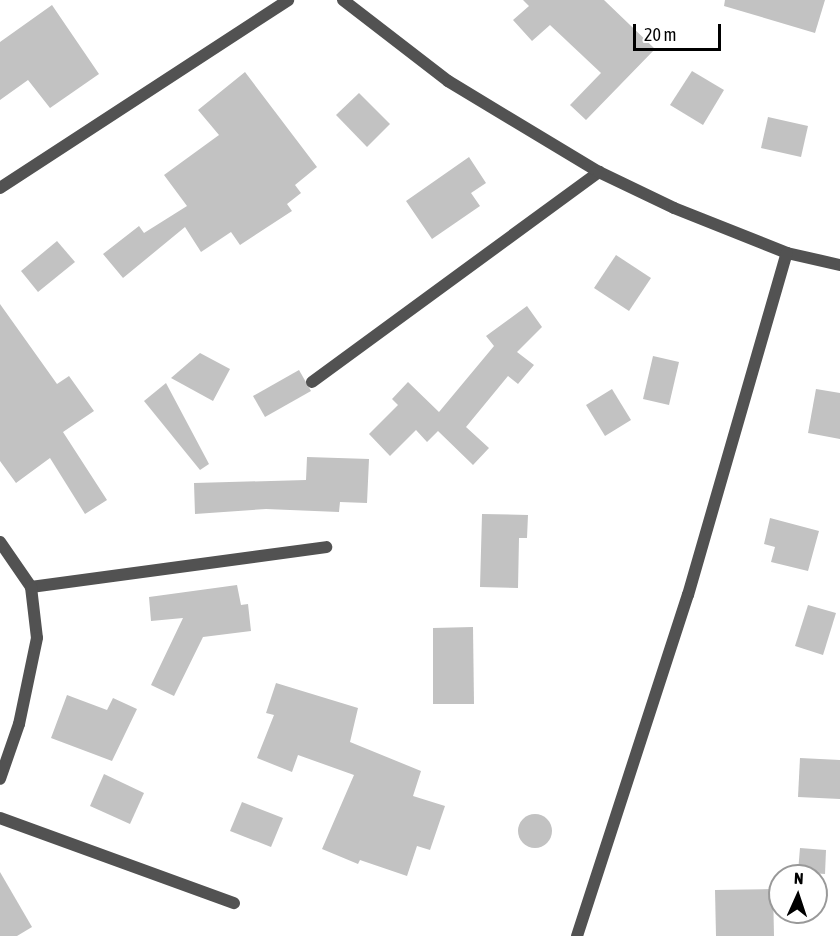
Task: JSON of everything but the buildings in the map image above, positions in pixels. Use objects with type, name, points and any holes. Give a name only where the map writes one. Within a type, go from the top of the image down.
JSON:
[{"type":"street","points":[[0,188],[288,0]]},
{"type":"street","points":[[343,0],[448,81],[600,172],[674,208],[787,253],[840,266]]},
{"type":"street","points":[[312,382],[600,172]]},
{"type":"street","points":[[577,936],[688,595],[787,253]]},
{"type":"street","points":[[0,542],[31,587],[37,638],[33,668],[0,779]]},
{"type":"street","points":[[31,587],[326,547]]},
{"type":"street","points":[[0,818],[234,903]]}]
